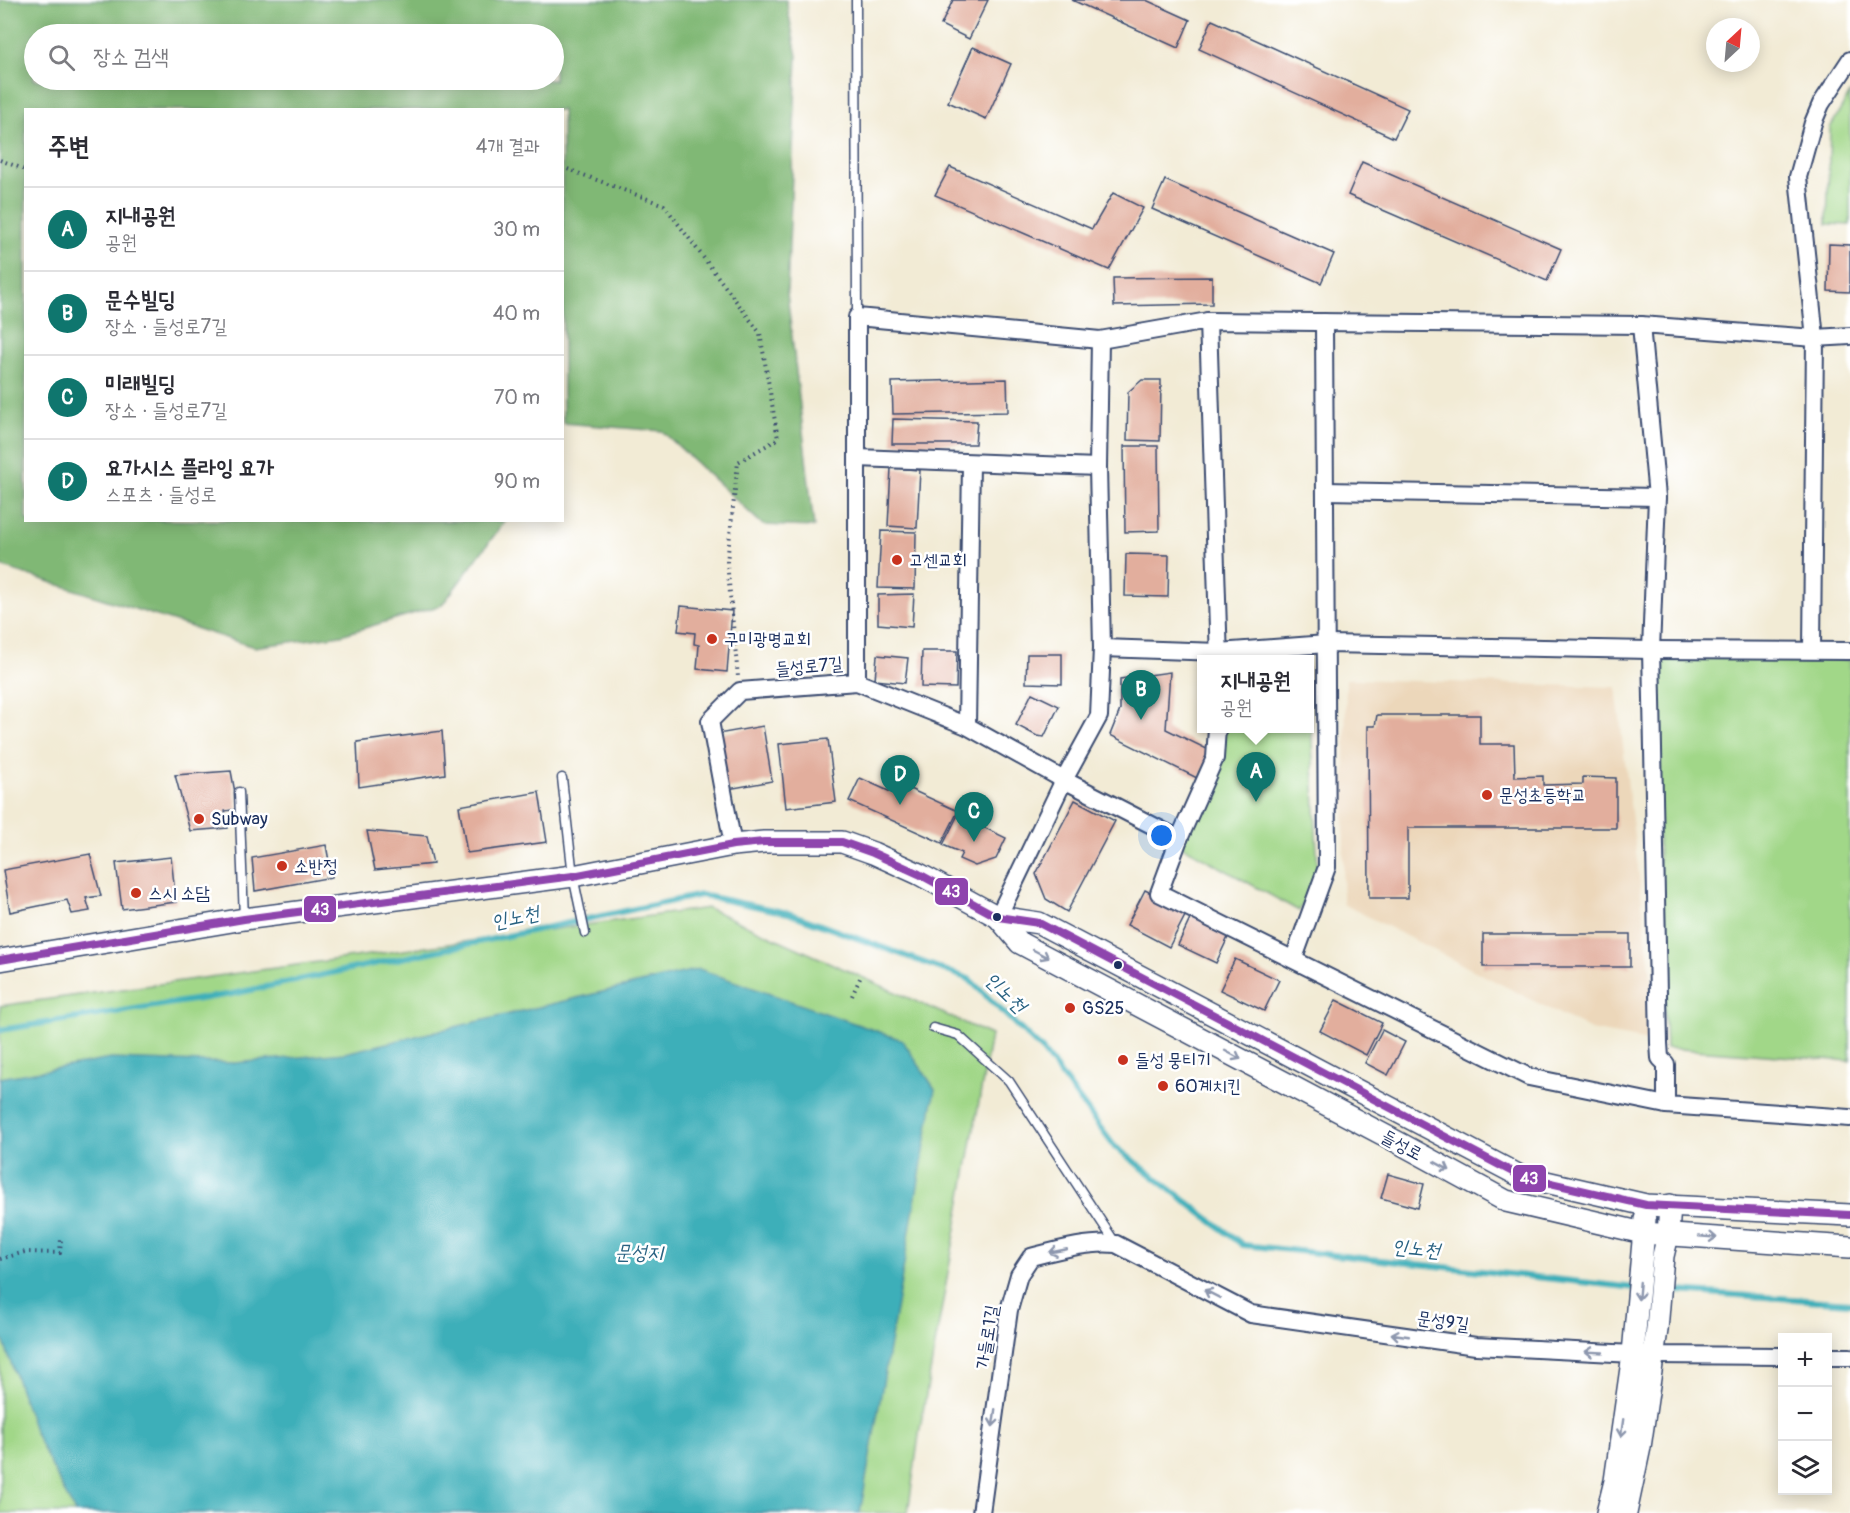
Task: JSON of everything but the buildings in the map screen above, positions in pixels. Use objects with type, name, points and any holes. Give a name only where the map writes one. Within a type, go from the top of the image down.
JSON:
[{"type":"street","points":[[1812,650],[1815,338],[1798,177],[1813,123],[1821,104],[1850,60]]},
{"type":"street","points":[[857,682],[857,317],[1100,340],[1208,321],[1641,325],[1815,338],[1850,336]]},
{"type":"street","points":[[1208,321],[1219,655]]},
{"type":"street","points":[[1294,958],[1327,867],[1324,322]]},
{"type":"street","points":[[1641,325],[1657,497],[1651,650],[1659,1043],[1660,1058],[1666,1064],[1666,1105]]},
{"type":"street","points":[[998,917],[1064,780],[1099,716],[1102,648],[1098,467],[1100,340]]},
{"type":"street","points":[[857,458],[1098,467]]},
{"type":"street","points":[[967,726],[971,463]]},
{"type":"street","points":[[1325,491],[1657,497]]},
{"type":"street","points":[[1228,655],[1326,644],[1850,651]]},
{"type":"street","points":[[1102,648],[1204,655]]},
{"type":"street","name":"들성로7길","points":[[740,691],[857,682],[967,726],[1064,780],[1179,839]]},
{"type":"street","points":[[733,845],[710,721],[740,691]]},
{"type":"street","points":[[1216,733],[1215,758],[1179,839],[1159,893],[1294,958],[1529,1077],[1666,1105],[1850,1118]]},
{"type":"street","name":"들성로","points":[[0,960],[244,919],[573,876],[733,845],[764,842],[842,842],[919,874],[998,917],[1039,923],[1520,1176],[1646,1204],[1850,1215]]},
{"type":"street","name":"들성로","points":[[998,917],[1020,943],[1506,1201],[1650,1247],[1668,1235],[1850,1247]]},
{"type":"street","points":[[1607,1513],[1643,1355],[1657,1330],[1646,1204]]},
{"type":"street","points":[[1668,1235],[1670,1205]]},
{"type":"street","name":"가들로1길","points":[[981,1513],[1009,1310],[1019,1275],[1031,1257],[1106,1243],[1116,1244]]},
{"type":"street","name":"문성9길","points":[[1116,1244],[1251,1314],[1476,1346],[1643,1355],[1778,1356]]},
{"type":"street","points":[[1626,1513],[1640,1447],[1643,1355],[1635,1329],[1650,1247]]},
{"type":"street","points":[[1832,1357],[1850,1357]]},
{"type":"lane","points":[[856,0],[857,317]]},
{"type":"lane","points":[[562,778],[573,876],[585,933]]},
{"type":"lane","points":[[239,792],[244,919]]},
{"type":"lane","points":[[933,1028],[958,1035],[1008,1081],[1116,1244]]},
{"type":"path","points":[[0,160],[24,169]]},
{"type":"path","points":[[564,168],[664,205],[760,333],[778,439],[738,462],[727,561],[740,691]]},
{"type":"path","points":[[852,996],[861,976]]},
{"type":"path","points":[[0,1259],[25,1252],[60,1253],[61,1239]]},
{"type":"shaded area","name":"문성초등학교","points":[[1346,679],[1616,687],[1659,1043],[1591,1030],[1343,904]]},
{"type":"green space","points":[[0,0],[786,0],[797,56],[787,293],[814,527],[763,525],[662,431],[564,423],[564,108],[24,108],[24,522],[504,522],[442,605],[341,635],[254,647],[0,566]]},
{"type":"green space","points":[[1850,93],[1850,225],[1827,224],[1830,128]]},
{"type":"green space","points":[[1651,650],[1850,660],[1850,1061],[1666,1048]]},
{"type":"green space","points":[[1217,733],[1312,733],[1318,876],[1299,911],[1180,845]]},
{"type":"green space","name":"문성지","points":[[708,908],[991,1035],[920,1428],[908,1513],[0,1513],[0,1006]]},
{"type":"water","name":"문성지","points":[[699,969],[902,1040],[935,1089],[860,1513],[75,1513],[35,1433],[0,1331],[0,1078],[111,1059],[235,1063],[345,1053]]},
{"type":"waterway","name":"인노천","points":[[0,1030],[232,994],[701,895],[788,913],[969,979],[1043,1051],[1114,1146],[1243,1245],[1636,1288]]},
{"type":"waterway","name":"인노천","points":[[1664,1290],[1850,1303]]},
{"type":"transit line","name":"43","points":[[0,960],[244,919],[573,876],[733,845],[764,842],[842,842],[919,874],[998,917],[1039,923],[1520,1176],[1646,1205],[1850,1215]]},
{"type":"place","name":"고센교회","points":[[897,560]]},
{"type":"place","name":"구미광명교회","points":[[712,639]]},
{"type":"place","name":"문수빌딩","points":[[1141,720]]},
{"type":"place","name":"문성초등학교","points":[[1487,795]]},
{"type":"place","name":"지내공원","points":[[1256,802]]},
{"type":"place","name":"요가시스 플라잉 요가","points":[[900,805]]},
{"type":"place","name":"Subway","points":[[199,819]]},
{"type":"place","name":"미래빌딩","points":[[974,842]]},
{"type":"place","name":"소반정","points":[[282,866]]},
{"type":"place","name":"스시 소담","points":[[136,893]]},
{"type":"place","name":"GS25","points":[[1070,1008]]},
{"type":"place","name":"들성 뭉티기","points":[[1123,1060]]},
{"type":"place","name":"60계치킨","points":[[1163,1086]]}]
